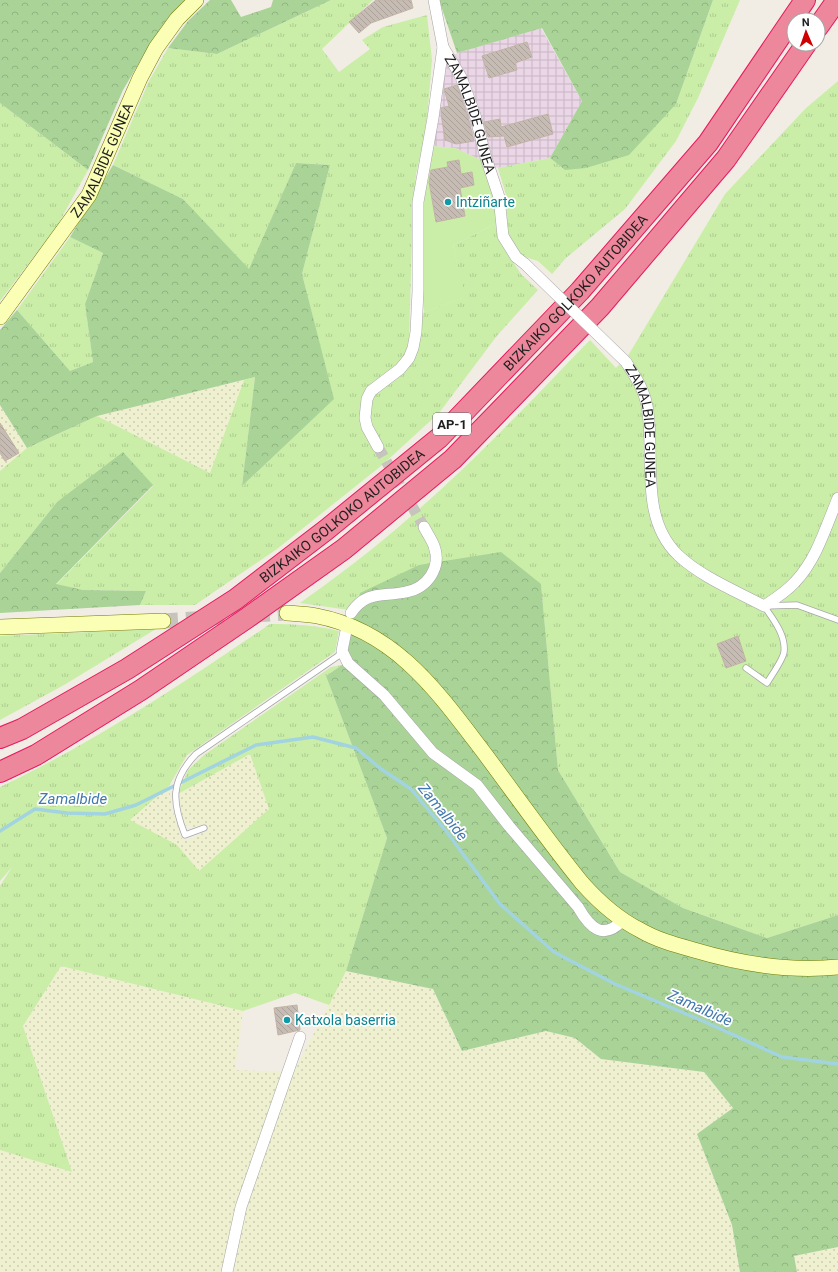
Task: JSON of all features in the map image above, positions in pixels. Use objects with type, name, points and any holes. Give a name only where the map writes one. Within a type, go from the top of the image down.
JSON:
[{"type":"highway","name":"BIZKAIKO GOLKOKO AUTOBIDEA","points":[[0,738],[22,729],[127,669],[236,599],[326,530],[438,438],[580,291],[708,143],[805,0]]},
{"type":"highway","points":[[826,16],[837,0]]},
{"type":"highway","name":"BIZKAIKO GOLKOKO AUTOBIDEA","points":[[0,772],[36,755],[141,690],[247,618],[344,549],[453,459],[600,307],[726,159],[800,52]]},
{"type":"main road","name":"ZAMALBIDE GUNEA","points":[[0,316],[89,195],[140,78],[156,48],[177,19],[196,0]]},
{"type":"main road","points":[[287,613],[317,616],[343,624],[382,643],[416,668],[452,710],[582,883],[593,896],[623,920],[641,931],[675,945],[733,960],[780,968],[816,969],[838,967]]},
{"type":"main road","points":[[0,627],[163,621]]},
{"type":"street","name":"ZAMALBIDE GUNEA","points":[[378,447],[367,427],[365,408],[371,391],[400,369],[409,358],[413,348],[418,291],[418,202],[433,118],[443,47],[434,0]]},
{"type":"street","name":"ZAMALBIDE GUNEA","points":[[443,47],[461,77],[475,115],[486,158],[499,197],[503,236],[516,257],[626,362],[638,380],[647,407],[655,511],[660,528],[668,543],[677,554],[698,570],[764,606]]},
{"type":"street","points":[[764,606],[786,590],[806,569],[815,552],[838,498]]},
{"type":"street","points":[[351,613],[357,605],[369,598],[382,594],[408,592],[416,589],[431,577],[435,568],[436,556],[434,546],[424,527]]},
{"type":"street","points":[[346,631],[342,650],[348,663],[384,695],[433,753],[477,785],[508,826],[578,907],[586,922],[596,930],[607,931],[616,928],[623,920]]},
{"type":"street","points":[[227,1272],[240,1207],[300,1037]]},
{"type":"lane","points":[[764,606],[797,604],[838,620]]},
{"type":"lane","points":[[746,668],[767,683],[784,653],[782,640],[777,625],[764,606]]},
{"type":"lane","points":[[204,828],[185,835],[178,818],[175,801],[176,784],[184,766],[196,754],[338,656],[342,650]]},
{"type":"shaded area","points":[[541,28],[582,101],[550,158],[498,168],[455,148],[431,146],[444,62],[457,53]]},
{"type":"green space","points":[[0,0],[186,0],[152,41],[123,90],[88,170],[0,103]]},
{"type":"green space","points":[[210,0],[231,0],[241,17],[271,7],[273,0],[331,0],[217,54],[168,48],[188,21]]},
{"type":"green space","points":[[331,0],[373,0],[322,49],[339,72],[370,49],[362,40],[383,27],[427,15],[432,60],[426,131],[416,174],[412,238],[409,341],[424,312],[464,297],[453,245],[497,223],[505,250],[521,274],[538,290],[496,337],[439,413],[381,466],[277,549],[195,605],[140,605],[146,591],[83,590],[56,585],[153,486],[57,502],[0,573],[0,471],[27,448],[97,416],[210,473],[244,380],[255,377],[242,486],[333,399],[302,274],[330,165],[296,163],[249,270],[183,199],[113,165],[149,81],[168,48],[217,54]]},
{"type":"green space","points":[[439,0],[713,0],[676,104],[629,155],[586,168],[565,170],[550,158],[582,101],[542,28],[457,53]]},
{"type":"green space","points":[[713,0],[740,0],[698,98],[676,141],[625,209],[566,258],[552,274],[538,261],[522,256],[512,245],[507,233],[506,195],[498,168],[550,158],[565,170],[676,104]]},
{"type":"green space","points":[[838,81],[838,915],[767,938],[683,908],[620,872],[558,770],[541,584],[356,611],[300,603],[370,551],[434,496],[502,430],[590,340],[616,368],[629,354],[725,194],[806,108]]},
{"type":"green space","points":[[0,103],[88,170],[57,226],[0,301]]},
{"type":"green space","points":[[431,146],[455,148],[481,160],[497,205],[497,223],[453,245],[465,297],[424,312],[421,237],[423,189]]},
{"type":"green space","points":[[296,163],[330,165],[302,274],[334,399],[242,486],[255,377],[97,416],[27,448],[0,405],[0,330],[17,310],[70,371],[93,362],[85,304],[103,253],[70,237],[113,165],[183,199],[249,269]]},
{"type":"green space","points":[[70,237],[103,253],[85,304],[93,362],[70,371],[17,310]]},
{"type":"green space","points":[[244,380],[210,473],[97,416]]},
{"type":"green space","points":[[0,405],[27,448],[0,471]]},
{"type":"green space","points":[[123,452],[153,485],[56,584],[83,590],[146,591],[140,605],[0,613],[0,573],[57,502]]},
{"type":"green space","points":[[501,552],[541,584],[558,770],[620,872],[683,908],[767,938],[838,915],[838,1247],[794,1256],[797,1272],[740,1272],[732,1225],[697,1134],[733,1108],[704,1072],[601,1059],[575,1038],[546,1031],[462,1051],[433,989],[346,971],[387,838],[326,676],[342,665],[360,593],[419,565]]},
{"type":"green space","points":[[270,624],[305,625],[339,631],[335,652],[187,755],[169,786],[130,820],[177,845],[199,871],[269,809],[250,754],[178,794],[188,770],[204,755],[331,667],[342,665],[326,676],[387,838],[346,971],[329,1005],[295,993],[243,1011],[61,966],[23,1026],[72,1172],[0,1150],[0,886],[12,867],[0,881],[0,787],[70,751],[138,711]]},
{"type":"green space","points":[[156,629],[64,685],[0,720],[0,636]]},
{"type":"green space","points":[[250,754],[269,809],[199,872],[177,845],[129,820],[169,786],[172,809],[182,839],[188,840],[209,830],[205,824],[194,827],[184,825],[178,794]]},
{"type":"green space","points":[[61,966],[243,1011],[235,1070],[294,1072],[346,971],[433,989],[462,1051],[546,1031],[575,1038],[601,1059],[704,1072],[734,1108],[697,1134],[732,1225],[740,1272],[0,1272],[0,1150],[72,1172],[23,1026]]},
{"type":"green space","points":[[838,1247],[838,1272],[797,1272],[794,1256]]},
{"type":"building","points":[[376,0],[411,0],[413,8],[371,23],[359,33],[349,22]]},
{"type":"building","points":[[527,42],[532,57],[515,63],[517,70],[489,78],[482,56]]},
{"type":"building","points":[[457,85],[468,117],[474,141],[456,144],[445,140],[441,108],[449,106],[444,89]]},
{"type":"building","points":[[548,114],[553,134],[507,147],[504,136],[488,137],[484,122],[500,119],[501,127]]},
{"type":"building","name":"Intziñarte","points":[[459,160],[461,174],[472,172],[474,185],[460,188],[465,216],[436,222],[429,182],[431,170],[448,167],[447,162]]},
{"type":"building","points":[[0,423],[19,453],[5,461],[0,453]]},
{"type":"building","points":[[738,636],[746,661],[726,668],[717,644]]},
{"type":"building","name":"Katxola baserria","points":[[297,1005],[300,1030],[278,1035],[274,1008]]},
{"type":"waterway","name":"Zamalbide","points":[[0,831],[35,809],[67,813],[105,814],[136,805],[256,745],[313,737],[356,748],[381,769],[411,789],[446,831],[500,904],[554,952],[615,984],[703,1021],[782,1057],[838,1064]]},
{"type":"tunnel","points":[[378,447],[424,527]]},
{"type":"tunnel","points":[[163,621],[287,613]]},
{"type":"place","name":"Intziñarte","points":[[448,202]]},
{"type":"place","name":"Katxola baserria","points":[[287,1020]]}]
